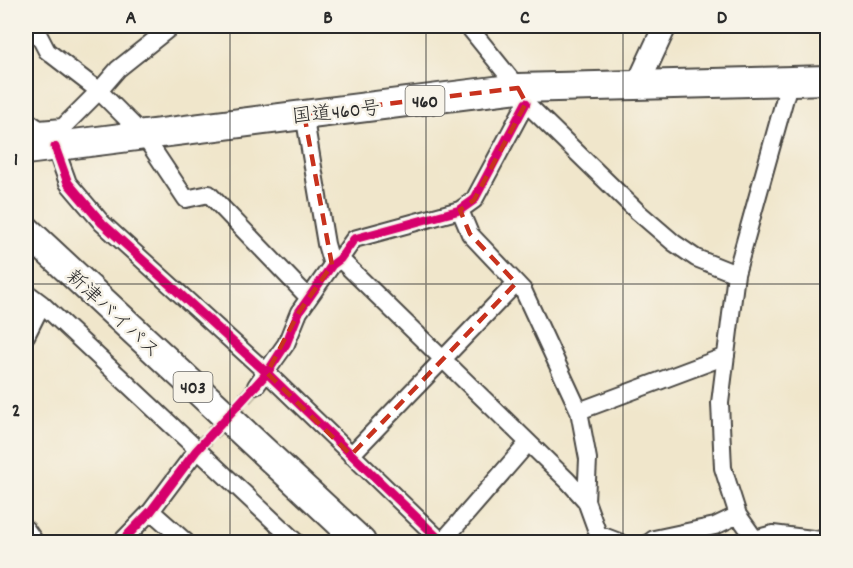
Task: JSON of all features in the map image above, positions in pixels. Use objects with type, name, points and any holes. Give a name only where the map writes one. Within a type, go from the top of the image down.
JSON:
[{"type":"highway","name":"国道460号","points":[[26,150],[304,114],[418,102],[522,96],[638,84],[828,80]]},
{"type":"highway","name":"新津バイパス","points":[[26,230],[361,543]]},
{"type":"main road","points":[[638,84],[664,26]]},
{"type":"street","points":[[34,26],[47,51],[99,91],[144,136],[186,199],[209,194],[309,298]]},
{"type":"street","points":[[26,120],[39,129],[63,127],[118,69],[172,26]]},
{"type":"street","points":[[468,26],[522,96],[638,212],[674,243],[696,258],[736,274]]},
{"type":"street","points":[[790,80],[736,274],[720,403],[723,468],[738,515],[755,541],[773,534],[828,541]]},
{"type":"street","points":[[262,380],[286,344],[299,312],[354,239],[460,210],[474,200],[522,96]]},
{"type":"street","points":[[304,114],[326,244],[336,262],[443,361],[586,501]]},
{"type":"street","points":[[55,147],[68,183],[102,223],[262,380],[351,455],[442,542],[528,443]]},
{"type":"street","points":[[460,210],[470,234],[524,290],[579,411],[588,459],[586,501],[598,534],[619,543]]},
{"type":"street","points":[[351,455],[516,283]]},
{"type":"street","points":[[26,292],[42,304],[296,543]]},
{"type":"street","points":[[26,336],[42,304]]},
{"type":"street","points":[[579,411],[726,356]]},
{"type":"street","points":[[121,543],[151,510],[196,451]]},
{"type":"street","points":[[151,510],[186,543]]},
{"type":"street","points":[[650,543],[654,539],[715,526],[738,515]]},
{"type":"street","points":[[26,529],[35,543]]},
{"type":"highlighted area","points":[[518,88],[526,103],[474,200],[460,210],[470,234],[516,283],[351,455],[267,373],[299,312],[332,265],[304,114]]},
{"type":"tunnel","points":[[196,451],[256,386]]},
{"type":"cycle path","points":[[121,542],[151,511],[196,451],[267,373],[286,344],[299,312],[332,265],[340,259],[354,239],[460,210],[474,200],[526,103]]},
{"type":"cycle path","points":[[55,147],[68,183],[102,223],[267,373],[442,542]]}]
